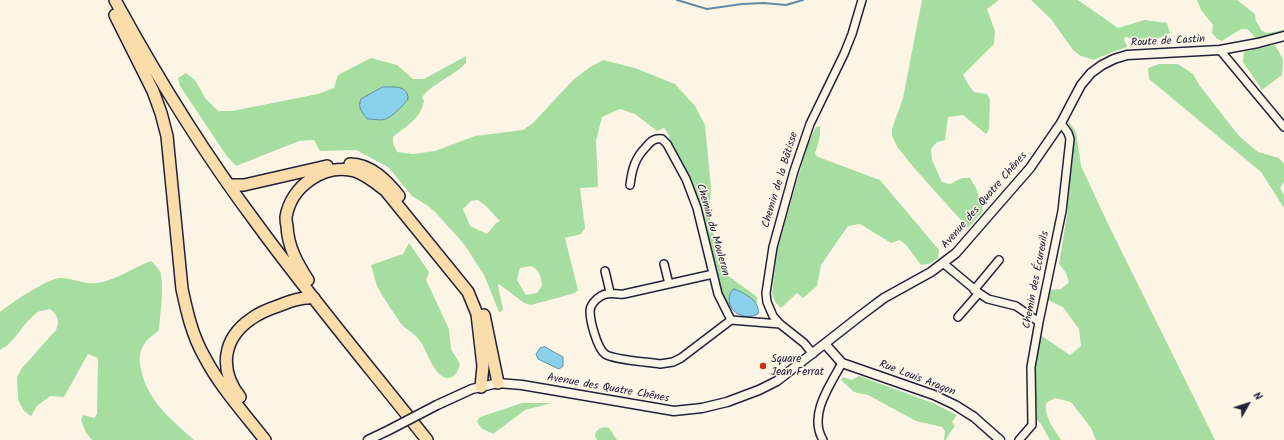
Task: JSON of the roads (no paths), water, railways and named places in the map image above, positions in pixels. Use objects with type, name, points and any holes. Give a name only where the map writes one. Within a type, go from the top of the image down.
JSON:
[{"type":"highway","points":[[107,0],[153,91],[167,136],[182,289],[194,336],[216,377],[266,440]]},
{"type":"highway","points":[[115,0],[174,104],[257,225],[427,440]]},
{"type":"highway","points":[[229,185],[244,185],[339,164],[356,164],[371,170],[388,182],[469,282],[475,292],[484,315],[498,383]]},
{"type":"highway","points":[[318,302],[318,294],[297,264],[288,240],[286,218],[293,196],[309,180],[322,173],[337,169],[355,171],[372,179],[386,191],[468,292],[477,314],[483,366],[481,387]]},
{"type":"highway","points":[[273,440],[236,393],[226,369],[227,351],[236,333],[250,319],[259,313],[301,298],[318,302]]},
{"type":"street","name":"Chemin de la Bâtisse","points":[[780,324],[769,310],[766,293],[773,246],[802,144],[810,124],[844,54],[852,34],[862,0]]},
{"type":"street","name":"Route de Castin","points":[[1061,123],[1081,85],[1091,73],[1114,59],[1141,53],[1220,50],[1258,43],[1284,36]]},
{"type":"street","points":[[1220,50],[1284,127]]},
{"type":"street","name":"Avenue des Quatre Chênes","points":[[368,440],[472,389],[498,383],[522,385],[660,410],[674,411],[689,410],[727,402],[759,390],[777,381],[884,298],[943,264],[963,246],[1030,168],[1061,123]]},
{"type":"street","name":"Chemin des Écureuils","points":[[1018,440],[1032,425],[1031,367],[1062,211],[1070,139],[1061,123]]},
{"type":"street","name":"Chemin du Mouleron","points":[[630,185],[632,170],[639,154],[651,141],[657,138],[662,139],[667,144],[686,179],[697,208],[718,294],[731,320]]},
{"type":"street","points":[[958,317],[999,260]]},
{"type":"street","points":[[664,264],[669,284]]},
{"type":"street","points":[[943,264],[988,299],[995,302],[1016,306],[1039,322]]},
{"type":"street","points":[[605,271],[610,292]]},
{"type":"street","points":[[713,274],[624,294],[610,292],[596,299],[590,310],[597,344],[600,350],[609,356],[660,364],[673,362],[681,358],[731,320],[780,324],[804,343],[813,354]]},
{"type":"street","name":"Rue Louis Aragon","points":[[825,344],[842,363],[927,393],[955,405],[969,413],[1000,440]]},
{"type":"street","points":[[823,440],[818,428],[820,405],[842,363]]},
{"type":"water","points":[[383,87],[396,87],[403,89],[406,91],[408,99],[404,105],[384,120],[367,119],[360,107],[361,99]]},
{"type":"water","points":[[734,289],[743,293],[755,302],[758,314],[752,316],[739,315],[732,309],[730,306],[729,296]]},
{"type":"water","points":[[545,347],[563,357],[563,366],[559,369],[538,359],[536,354],[540,348]]},
{"type":"waterway","points":[[677,0],[707,9],[742,4],[764,3],[786,5],[803,0]]},
{"type":"place","name":"Square Jean Ferrat","points":[[763,366]]}]
